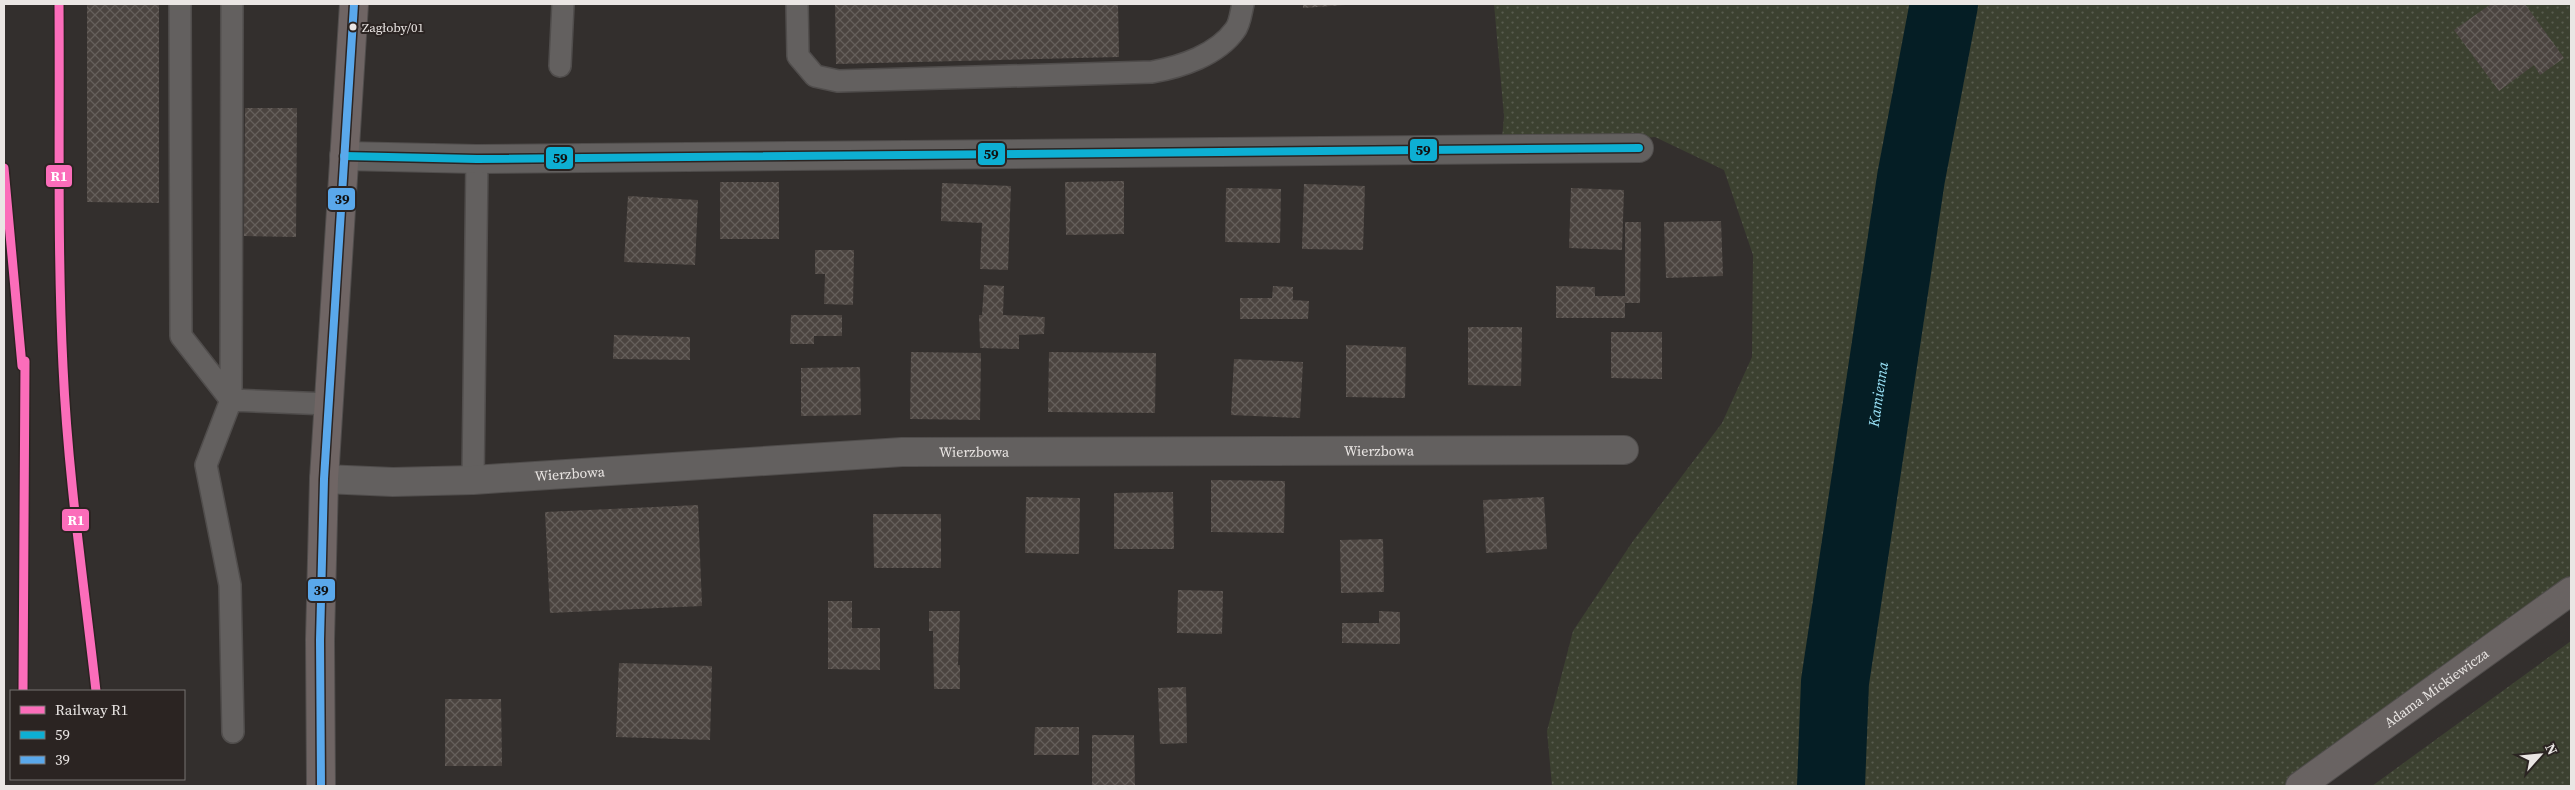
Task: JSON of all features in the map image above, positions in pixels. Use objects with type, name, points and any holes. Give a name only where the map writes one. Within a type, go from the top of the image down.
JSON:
[{"type":"main road","points":[[321,786],[320,640],[324,479],[354,4]]},
{"type":"street","points":[[344,156],[477,159],[1639,148]]},
{"type":"street","name":"Wierzbowa","points":[[324,479],[393,482],[473,480],[902,452],[1624,450]]},
{"type":"street","name":"Adama Mickiewicza","points":[[2300,786],[2571,591]]},
{"type":"lane","points":[[180,4],[182,336],[231,400]]},
{"type":"lane","points":[[232,4],[231,400],[206,465],[230,585],[233,732]]},
{"type":"lane","points":[[560,66],[562,4]]},
{"type":"lane","points":[[797,4],[798,56],[815,76],[838,81],[1152,72],[1176,68],[1218,46],[1236,29],[1243,4]]},
{"type":"lane","points":[[473,480],[477,159]]},
{"type":"lane","points":[[231,400],[328,404]]},
{"type":"green space","points":[[1494,4],[2571,4],[2571,591],[2300,786],[1552,786],[1547,731],[1573,631],[1633,541],[1722,423],[1752,357],[1753,255],[1724,170],[1655,137],[1501,151],[1504,116]]},
{"type":"green space","points":[[2571,641],[2571,786],[2372,786]]},
{"type":"building","points":[[87,4],[159,4],[159,203],[87,202]]},
{"type":"building","points":[[835,4],[1118,4],[1119,57],[836,64]]},
{"type":"building","points":[[1303,4],[1345,4],[1345,5],[1303,8]]},
{"type":"building","points":[[2491,4],[2525,4],[2564,58],[2540,75],[2534,65],[2499,91],[2454,30]]},
{"type":"building","points":[[245,108],[297,108],[296,237],[244,236]]},
{"type":"building","points":[[1124,181],[1124,234],[1066,235],[1065,182]]},
{"type":"building","points":[[720,182],[779,182],[779,239],[720,239]]},
{"type":"building","points":[[942,183],[1011,186],[1008,270],[980,269],[982,223],[941,221]]},
{"type":"building","points":[[1304,184],[1365,186],[1363,250],[1302,249]]},
{"type":"building","points":[[1226,188],[1281,189],[1280,243],[1225,242]]},
{"type":"building","points":[[1571,188],[1624,190],[1622,250],[1569,248]]},
{"type":"building","points":[[628,196],[698,200],[695,265],[624,262]]},
{"type":"building","points":[[1721,221],[1723,276],[1666,278],[1664,222]]},
{"type":"building","points":[[1625,222],[1641,222],[1640,303],[1625,303],[1625,318],[1556,318],[1556,286],[1595,287],[1595,296],[1625,296]]},
{"type":"building","points":[[815,250],[854,250],[853,305],[824,304],[825,274],[815,274]]},
{"type":"building","points":[[984,285],[1004,286],[1003,315],[1045,317],[1044,334],[1019,335],[1019,349],[980,348],[979,315],[982,315]]},
{"type":"building","points":[[1273,286],[1293,287],[1293,300],[1309,301],[1308,319],[1240,319],[1240,298],[1272,298]]},
{"type":"building","points":[[791,315],[842,315],[842,336],[814,336],[814,344],[790,344]]},
{"type":"building","points":[[1468,327],[1522,327],[1521,386],[1468,385]]},
{"type":"building","points":[[1611,332],[1662,332],[1662,379],[1611,378]]},
{"type":"building","points":[[614,335],[690,337],[690,360],[613,359]]},
{"type":"building","points":[[1346,345],[1406,347],[1405,398],[1346,397]]},
{"type":"building","points":[[911,352],[981,353],[980,420],[910,419]]},
{"type":"building","points":[[1049,352],[1156,353],[1155,413],[1048,412]]},
{"type":"building","points":[[1234,359],[1303,362],[1300,418],[1231,415]]},
{"type":"building","points":[[860,367],[861,415],[801,416],[801,368]]},
{"type":"building","points":[[1211,480],[1285,481],[1284,533],[1211,532]]},
{"type":"building","points":[[1173,492],[1174,549],[1114,549],[1114,493]]},
{"type":"building","points":[[1026,497],[1080,498],[1079,554],[1025,553]]},
{"type":"building","points":[[1544,497],[1547,549],[1486,553],[1483,500]]},
{"type":"building","points":[[698,505],[702,606],[550,613],[545,512]]},
{"type":"building","points":[[873,514],[941,514],[941,568],[874,568]]},
{"type":"building","points":[[1383,539],[1384,592],[1341,593],[1340,540]]},
{"type":"building","points":[[1178,590],[1223,591],[1222,634],[1177,633]]},
{"type":"building","points":[[828,601],[852,601],[852,628],[880,628],[880,670],[828,669]]},
{"type":"building","points":[[929,611],[960,611],[958,665],[960,665],[960,689],[934,689],[933,631],[929,631]]},
{"type":"building","points":[[1379,611],[1400,612],[1400,644],[1342,643],[1342,623],[1379,623]]},
{"type":"building","points":[[619,663],[712,666],[710,740],[616,737]]},
{"type":"building","points":[[1186,687],[1187,743],[1160,744],[1158,688]]},
{"type":"building","points":[[445,699],[501,699],[502,766],[445,766]]},
{"type":"building","points":[[1035,727],[1079,727],[1079,755],[1034,755]]},
{"type":"building","points":[[1092,735],[1134,735],[1135,786],[1092,786]]},
{"type":"waterway","name":"Kamienna","points":[[1831,786],[1835,682],[1911,178],[1944,4]]},
{"type":"rail line","name":"R1","points":[[59,4],[59,231],[65,408],[72,489],[96,690]]},
{"type":"rail line","name":"R1","points":[[4,168],[22,366]]},
{"type":"rail line","name":"R1","points":[[23,690],[25,361]]},
{"type":"transit line","name":"39","points":[[321,786],[320,640],[324,479],[354,4]]},
{"type":"transit line","name":"59","points":[[344,156],[477,159],[1639,148]]},
{"type":"place","name":"Zagłoby/01","points":[[353,27]]}]
